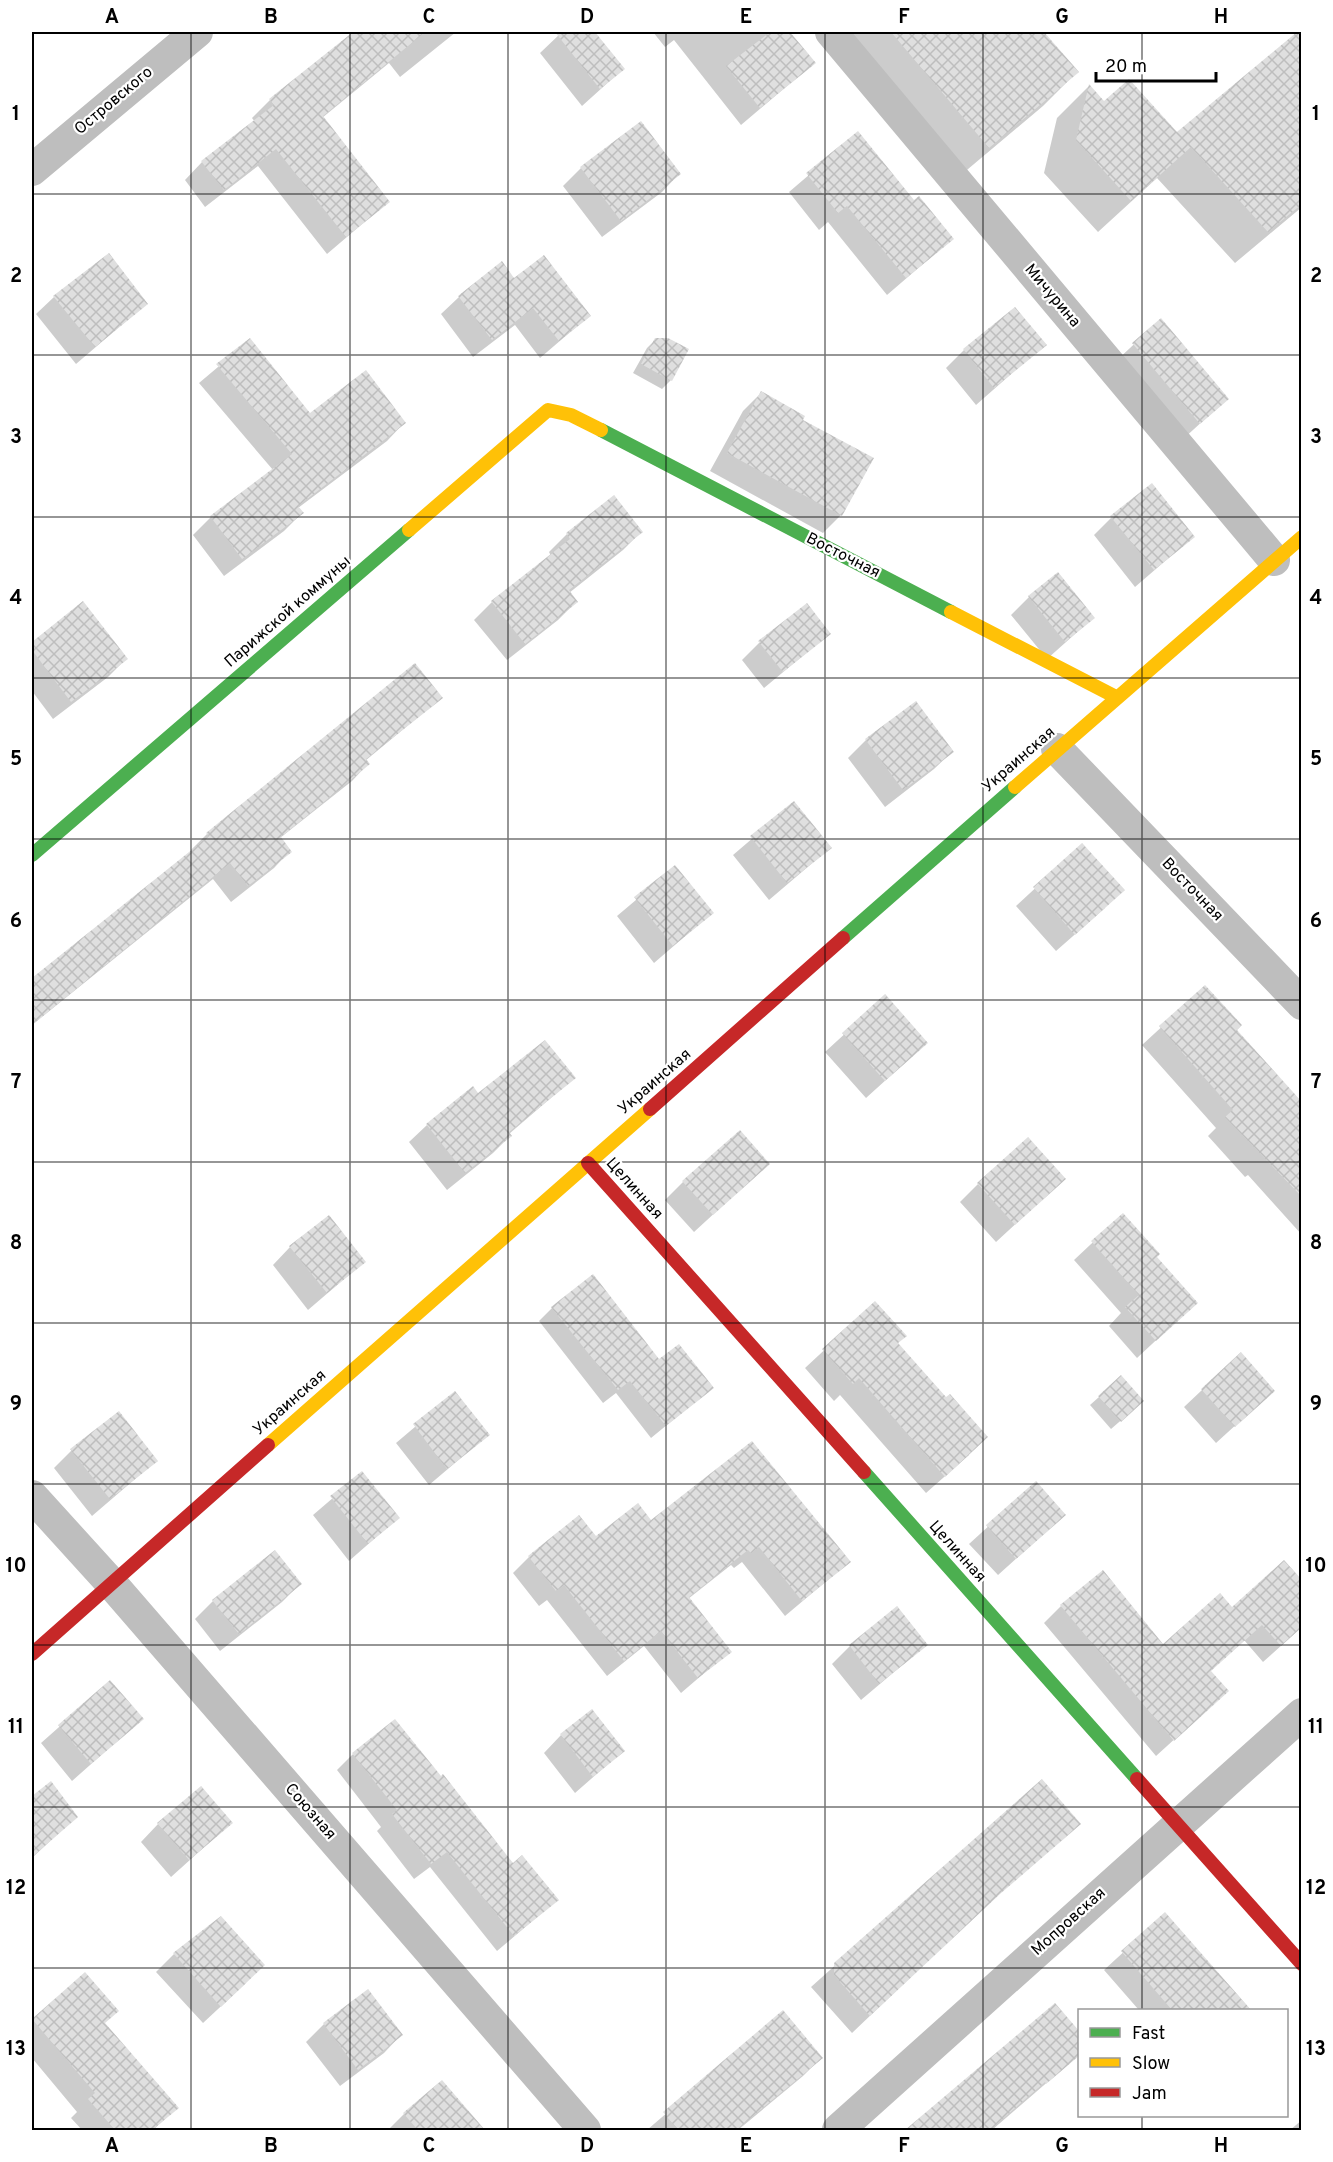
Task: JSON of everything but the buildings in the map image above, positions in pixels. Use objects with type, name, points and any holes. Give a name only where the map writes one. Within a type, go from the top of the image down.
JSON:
[{"type":"street","name":"Островского","points":[[32,170],[197,32]]},
{"type":"street","name":"Мичурина","points":[[831,32],[1274,560]]},
{"type":"street","name":"Парижской коммуны","points":[[32,855],[548,410],[571,415]]},
{"type":"street","name":"Восточная","points":[[571,415],[1116,697]]},
{"type":"street","name":"Украинская","points":[[32,1654],[1116,697],[1302,537]]},
{"type":"street","name":"Восточная","points":[[1057,749],[1302,1005]]},
{"type":"street","name":"Целинная","points":[[588,1163],[1302,1964]]},
{"type":"street","name":"Союзная","points":[[32,1496],[111,1583],[585,2130]]},
{"type":"street","name":"Мопровская","points":[[838,2130],[1302,1714]]},
{"type":"traffic: fast","points":[[601,430],[951,612]]},
{"type":"traffic: fast","points":[[32,855],[409,530]]},
{"type":"traffic: fast","points":[[843,938],[1015,787]]},
{"type":"traffic: fast","points":[[864,1472],[1137,1779]]},
{"type":"traffic: slow","points":[[409,530],[548,410],[571,415],[601,430]]},
{"type":"traffic: slow","points":[[1015,787],[1302,537]]},
{"type":"traffic: slow","points":[[951,612],[1116,697]]},
{"type":"traffic: slow","points":[[268,1445],[650,1109]]},
{"type":"traffic: jam","points":[[650,1109],[843,938]]},
{"type":"traffic: jam","points":[[588,1163],[864,1472]]},
{"type":"traffic: jam","points":[[32,1654],[268,1445]]},
{"type":"traffic: jam","points":[[1137,1779],[1302,1964]]}]
